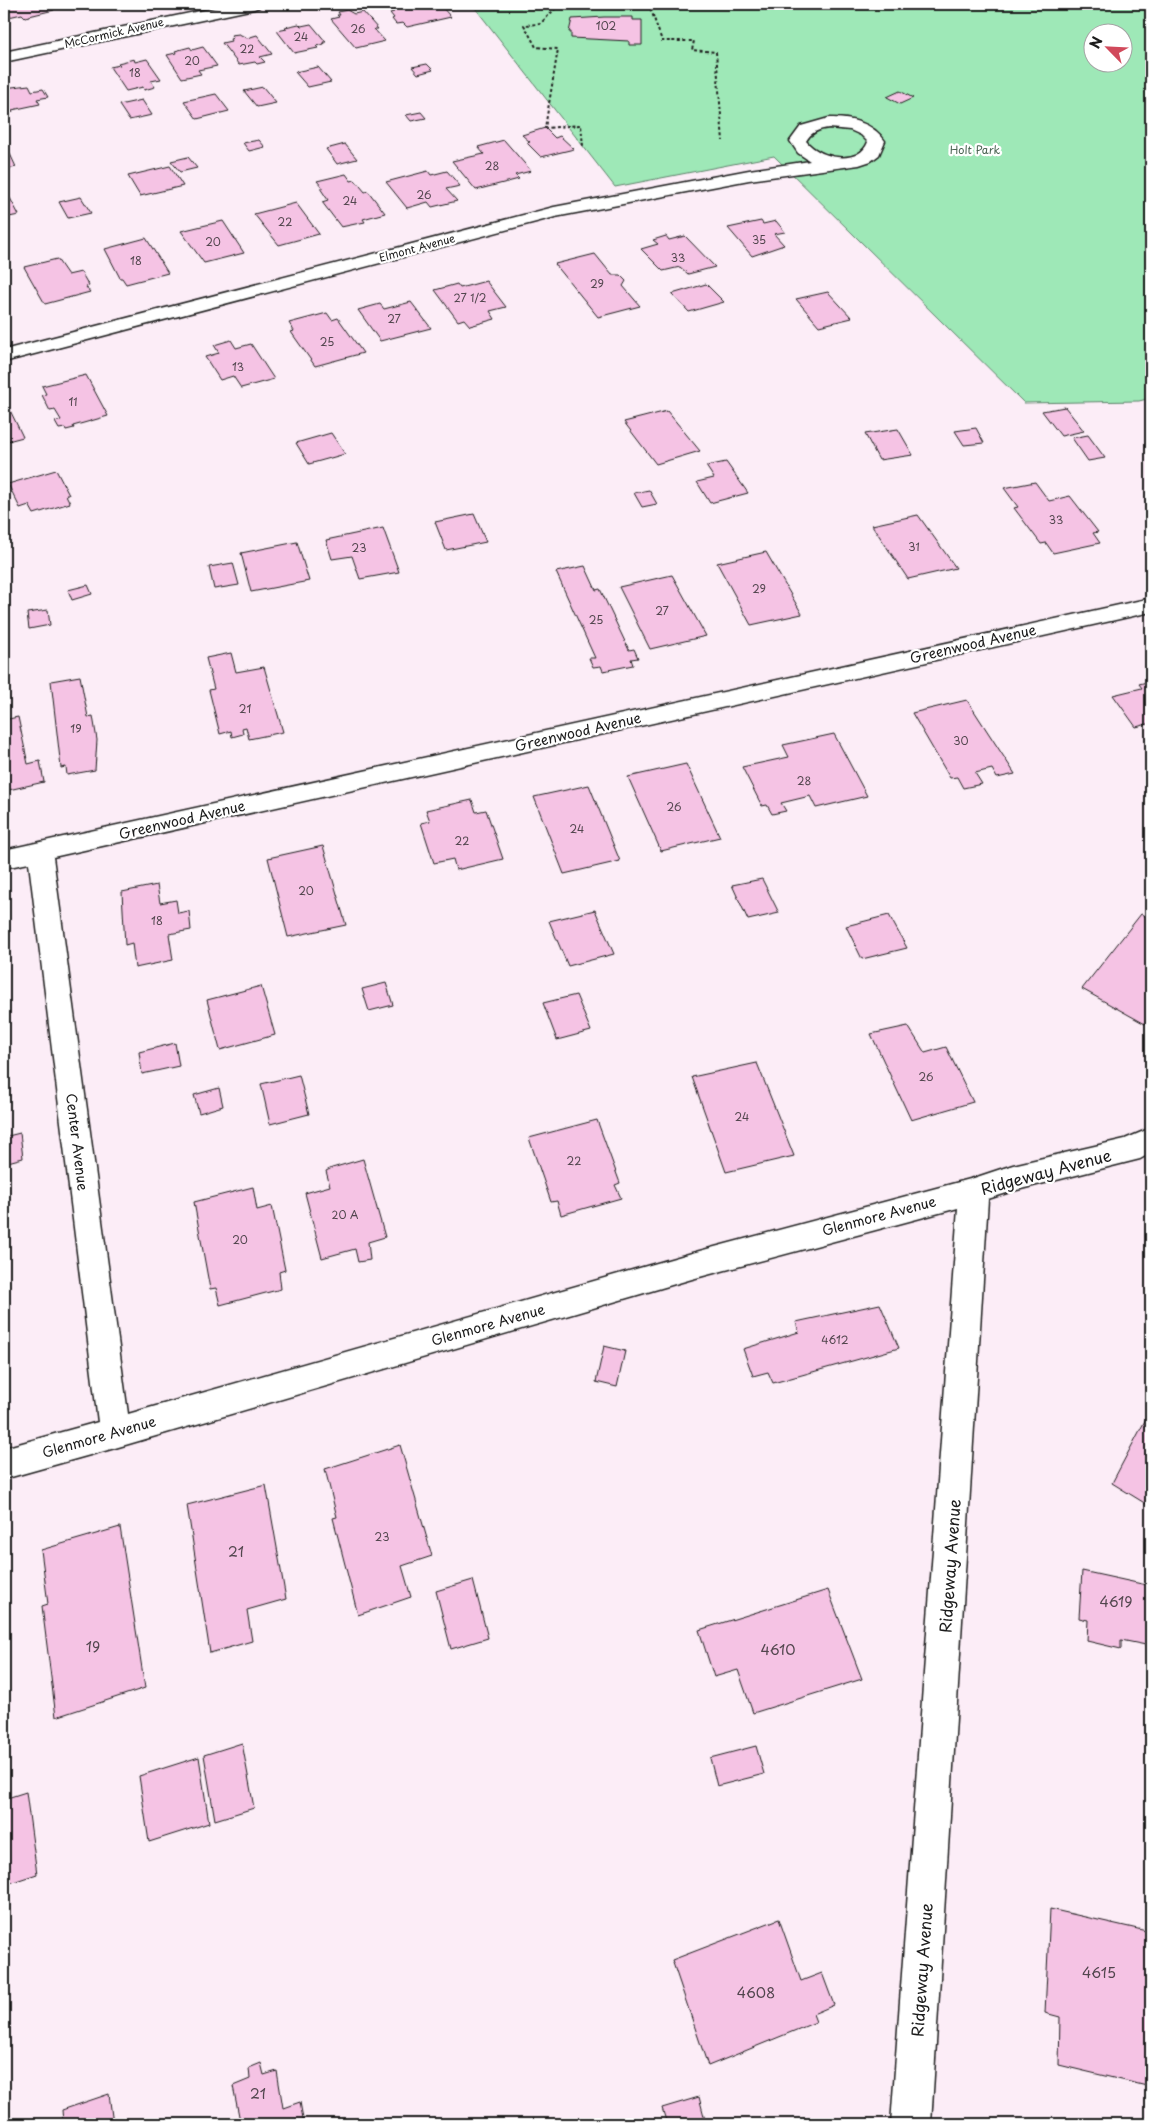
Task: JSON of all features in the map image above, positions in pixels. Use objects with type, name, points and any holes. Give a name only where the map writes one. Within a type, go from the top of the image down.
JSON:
[{"type":"street","name":"McCormick Avenue","points":[[4,57],[254,4]]},
{"type":"street","name":"Elmont Avenue","points":[[4,356],[554,212],[749,175],[836,162]]},
{"type":"street","name":"Greenwood Avenue","points":[[4,859],[1151,605]]},
{"type":"street","name":"Center Avenue","points":[[40,851],[115,1433]]},
{"type":"street","name":"Ridgeway Avenue","points":[[911,2124],[974,1191],[1013,1178],[1130,1150],[1151,1140]]},
{"type":"street","name":"Glenmore Avenue","points":[[4,1463],[115,1433],[692,1266],[974,1191]]},
{"type":"path","points":[[560,4],[540,24],[524,25],[536,46],[558,49],[546,128],[581,125],[583,146]]},
{"type":"path","points":[[649,4],[662,41],[694,41],[692,50],[716,52],[723,141]]},
{"type":"green space","name":"Holt Park","points":[[472,4],[1151,4],[1151,398],[1139,401],[1024,403],[774,156],[615,187]]},
{"type":"building","points":[[4,4],[46,4],[50,5],[54,10],[25,17],[22,14],[4,18]]},
{"type":"building","points":[[402,4],[439,4],[451,17],[407,27],[403,23],[396,24],[390,13],[394,12],[389,7]]},
{"type":"building","points":[[347,10],[354,14],[363,12],[378,29],[374,29],[385,41],[356,48],[331,19],[339,17],[337,15],[340,15],[338,12]]},
{"type":"building","points":[[633,17],[633,20],[642,20],[642,45],[629,45],[629,41],[571,38],[571,32],[569,32],[572,19]]},
{"type":"building","points":[[299,24],[301,26],[311,24],[326,42],[316,46],[318,48],[294,53],[277,31]]},
{"type":"building","points":[[239,34],[247,38],[257,35],[272,54],[260,57],[265,62],[239,65],[222,43],[231,41],[230,39],[233,38],[231,35]]},
{"type":"building","points":[[190,47],[192,50],[203,47],[217,66],[198,70],[201,74],[182,78],[167,55]]},
{"type":"building","points":[[134,59],[135,62],[147,59],[161,79],[151,81],[155,87],[144,90],[143,87],[126,91],[110,67]]},
{"type":"building","points":[[427,64],[433,70],[418,74],[412,67]]},
{"type":"building","points":[[318,67],[331,82],[308,87],[295,72]]},
{"type":"building","points":[[29,85],[32,91],[43,89],[48,97],[37,99],[40,104],[12,110],[13,112],[4,115],[4,88]]},
{"type":"building","points":[[263,87],[276,103],[257,107],[244,91]]},
{"type":"building","points":[[900,91],[913,98],[900,104],[887,97]]},
{"type":"building","points":[[216,94],[229,111],[197,119],[184,101]]},
{"type":"building","points":[[142,100],[152,115],[129,120],[119,105]]},
{"type":"building","points":[[421,112],[426,118],[411,121],[406,115]]},
{"type":"building","points":[[545,128],[555,138],[560,136],[574,149],[541,157],[522,135]]},
{"type":"building","points":[[259,140],[265,147],[249,151],[243,143]]},
{"type":"building","points":[[504,140],[531,171],[515,175],[519,179],[476,190],[452,161],[484,154],[478,147]]},
{"type":"building","points":[[4,144],[16,167],[4,170]]},
{"type":"building","points":[[345,144],[357,159],[337,164],[326,149]]},
{"type":"building","points":[[188,157],[197,168],[180,172],[171,161]]},
{"type":"building","points":[[170,166],[183,186],[140,196],[128,176]]},
{"type":"building","points":[[428,171],[431,175],[447,171],[460,186],[446,189],[457,201],[432,207],[428,202],[407,208],[386,182]]},
{"type":"building","points":[[346,174],[351,181],[355,180],[365,192],[368,191],[385,213],[363,219],[365,222],[341,227],[322,202],[328,200],[320,188],[323,188],[317,181]]},
{"type":"building","points":[[81,197],[91,213],[68,218],[59,202]]},
{"type":"building","points":[[10,198],[19,215],[4,218],[4,199]]},
{"type":"building","points":[[296,203],[319,234],[279,245],[254,214]]},
{"type":"building","points":[[223,221],[244,253],[204,263],[181,231]]},
{"type":"building","points":[[761,221],[763,224],[776,221],[785,232],[774,234],[784,245],[752,256],[728,228]]},
{"type":"building","points":[[666,236],[669,240],[685,236],[715,267],[688,274],[680,267],[663,271],[641,249],[658,244],[653,240]]},
{"type":"building","points":[[146,238],[168,273],[126,284],[120,278],[105,249]]},
{"type":"building","points":[[595,254],[612,275],[620,275],[626,281],[623,286],[640,306],[598,317],[555,264]]},
{"type":"building","points":[[57,259],[68,275],[81,272],[89,286],[86,287],[90,292],[45,304],[24,267]]},
{"type":"building","points":[[486,281],[506,307],[490,311],[495,319],[470,326],[464,319],[458,321],[435,290],[457,284],[460,288]]},
{"type":"building","points":[[706,284],[724,302],[689,312],[672,294]]},
{"type":"building","points":[[828,292],[852,318],[819,326],[796,299]]},
{"type":"building","points":[[411,302],[431,328],[380,341],[358,310],[380,304],[384,309]]},
{"type":"building","points":[[327,313],[332,320],[338,318],[363,353],[315,366],[291,332],[294,331],[289,323]]},
{"type":"building","points":[[231,340],[236,348],[251,344],[274,379],[241,388],[233,376],[220,380],[205,357],[219,353],[214,345]]},
{"type":"building","points":[[86,375],[108,416],[73,426],[74,428],[59,429],[55,422],[61,420],[55,410],[50,411],[42,395],[46,394],[42,386]]},
{"type":"building","points":[[4,398],[23,437],[4,442]]},
{"type":"building","points":[[1065,407],[1084,431],[1061,436],[1042,411]]},
{"type":"building","points":[[667,411],[700,451],[656,464],[624,422]]},
{"type":"building","points":[[976,428],[984,443],[964,445],[955,431]]},
{"type":"building","points":[[898,429],[913,455],[879,460],[865,434]]},
{"type":"building","points":[[331,433],[345,454],[309,464],[296,443]]},
{"type":"building","points":[[1088,435],[1105,458],[1088,461],[1072,438]]},
{"type":"building","points":[[726,462],[748,493],[710,503],[697,482],[714,478],[706,466]]},
{"type":"building","points":[[56,470],[69,495],[66,495],[70,503],[34,514],[29,505],[20,508],[8,484]]},
{"type":"building","points":[[1035,482],[1049,501],[1070,496],[1098,532],[1093,533],[1100,543],[1053,553],[1046,543],[1041,544],[1014,508],[1018,507],[1004,488]]},
{"type":"building","points":[[649,490],[657,504],[642,507],[634,493]]},
{"type":"building","points":[[474,514],[486,542],[446,550],[435,522]]},
{"type":"building","points":[[918,515],[956,568],[908,579],[872,525]]},
{"type":"building","points":[[383,528],[399,572],[360,579],[352,556],[332,559],[326,540]]},
{"type":"building","points":[[297,542],[309,581],[251,592],[241,553]]},
{"type":"building","points":[[766,552],[802,614],[751,625],[717,563]]},
{"type":"building","points":[[233,563],[239,585],[214,589],[209,567]]},
{"type":"building","points":[[585,566],[596,590],[600,589],[629,650],[634,649],[638,658],[631,659],[633,665],[603,671],[601,666],[593,667],[589,658],[595,658],[556,572]]},
{"type":"building","points":[[672,575],[706,636],[650,649],[619,587]]},
{"type":"building","points":[[88,585],[92,594],[72,600],[68,590]]},
{"type":"building","points":[[48,610],[50,625],[29,629],[27,613]]},
{"type":"building","points":[[231,653],[236,672],[264,667],[283,732],[249,739],[246,727],[242,728],[243,734],[232,737],[231,731],[220,734],[209,690],[214,689],[206,658]]},
{"type":"building","points":[[80,676],[88,717],[93,716],[97,740],[95,770],[67,775],[66,767],[61,768],[51,681]]},
{"type":"building","points":[[1151,681],[1151,723],[1136,727],[1113,695],[1142,688],[1139,684]]},
{"type":"building","points":[[967,700],[1015,774],[997,778],[992,769],[975,773],[982,784],[963,788],[957,777],[950,778],[912,713]]},
{"type":"building","points":[[18,717],[28,764],[40,761],[44,782],[4,791],[4,720]]},
{"type":"building","points":[[834,734],[867,796],[816,808],[810,796],[781,803],[786,811],[772,814],[767,805],[762,806],[742,767],[789,757],[783,745]]},
{"type":"building","points":[[686,764],[720,837],[661,851],[628,777]]},
{"type":"building","points":[[589,785],[620,861],[564,874],[534,797]]},
{"type":"building","points":[[472,800],[476,812],[486,810],[503,859],[456,870],[453,859],[434,863],[421,823],[430,821],[426,810]]},
{"type":"building","points":[[323,846],[346,925],[288,937],[268,858]]},
{"type":"building","points":[[762,879],[779,913],[748,920],[732,885]]},
{"type":"building","points":[[157,885],[160,903],[176,900],[178,913],[189,911],[191,930],[169,934],[173,960],[135,968],[132,943],[125,945],[122,892]]},
{"type":"building","points":[[595,910],[614,954],[568,966],[549,921]]},
{"type":"building","points":[[1141,914],[1151,919],[1151,1015],[1145,1024],[1082,989]]},
{"type":"building","points":[[889,915],[907,948],[862,959],[846,926]]},
{"type":"building","points":[[386,983],[393,1005],[369,1011],[362,989]]},
{"type":"building","points":[[261,986],[275,1035],[220,1050],[207,1000]]},
{"type":"building","points":[[576,995],[591,1031],[557,1040],[543,1003]]},
{"type":"building","points":[[908,1026],[925,1053],[946,1047],[973,1102],[911,1120],[871,1034]]},
{"type":"building","points":[[175,1043],[179,1066],[142,1074],[139,1052]]},
{"type":"building","points":[[757,1063],[794,1156],[726,1172],[692,1077]]},
{"type":"building","points":[[299,1075],[309,1114],[270,1124],[261,1084]]},
{"type":"building","points":[[219,1088],[223,1106],[199,1113],[194,1095]]},
{"type":"building","points":[[597,1120],[620,1183],[615,1185],[621,1198],[561,1215],[557,1201],[551,1202],[529,1138]]},
{"type":"building","points":[[20,1133],[23,1158],[4,1163],[4,1137]]},
{"type":"building","points":[[363,1159],[385,1237],[368,1242],[370,1260],[358,1262],[355,1249],[322,1258],[305,1193],[330,1186],[326,1171]]},
{"type":"building","points":[[253,1187],[257,1210],[272,1206],[285,1270],[279,1272],[281,1289],[220,1305],[216,1288],[210,1289],[194,1202]]},
{"type":"building","points":[[880,1304],[899,1348],[773,1383],[768,1372],[753,1376],[743,1349],[799,1332],[796,1322]]},
{"type":"building","points":[[604,1346],[625,1351],[617,1387],[596,1382]]},
{"type":"building","points":[[1148,1415],[1151,1417],[1151,1507],[1112,1483]]},
{"type":"building","points":[[400,1445],[432,1556],[402,1566],[411,1597],[358,1615],[333,1518],[337,1517],[325,1469]]},
{"type":"building","points":[[266,1485],[286,1599],[247,1610],[252,1641],[210,1653],[187,1505]]},
{"type":"building","points":[[120,1527],[145,1688],[56,1717],[42,1606],[48,1604],[41,1550]]},
{"type":"building","points":[[1082,1571],[1151,1586],[1151,1646],[1121,1640],[1121,1649],[1087,1641],[1088,1620],[1079,1618]]},
{"type":"building","points":[[473,1580],[488,1638],[451,1649],[436,1591]]},
{"type":"building","points":[[828,1590],[862,1679],[753,1713],[738,1670],[714,1677],[699,1630]]},
{"type":"building","points":[[242,1743],[254,1808],[215,1820],[204,1755]]},
{"type":"building","points":[[756,1746],[764,1774],[717,1786],[710,1758]]},
{"type":"building","points":[[199,1757],[209,1823],[149,1842],[139,1776]]},
{"type":"building","points":[[26,1792],[37,1874],[4,1885],[4,1799]]},
{"type":"building","points":[[1050,1909],[1151,1932],[1151,2087],[1059,2065],[1060,2017],[1045,2013]]},
{"type":"building","points":[[779,1919],[801,1981],[822,1973],[834,2005],[813,2014],[816,2022],[708,2066],[672,1960]]},
{"type":"building","points":[[261,2063],[264,2075],[277,2071],[283,2108],[300,2102],[304,2124],[230,2124],[240,2121],[233,2086],[250,2079],[249,2068]]},
{"type":"building","points":[[109,2094],[113,2124],[57,2124],[63,2122],[62,2110]]},
{"type":"building","points":[[699,2097],[706,2124],[667,2124],[662,2108]]}]
